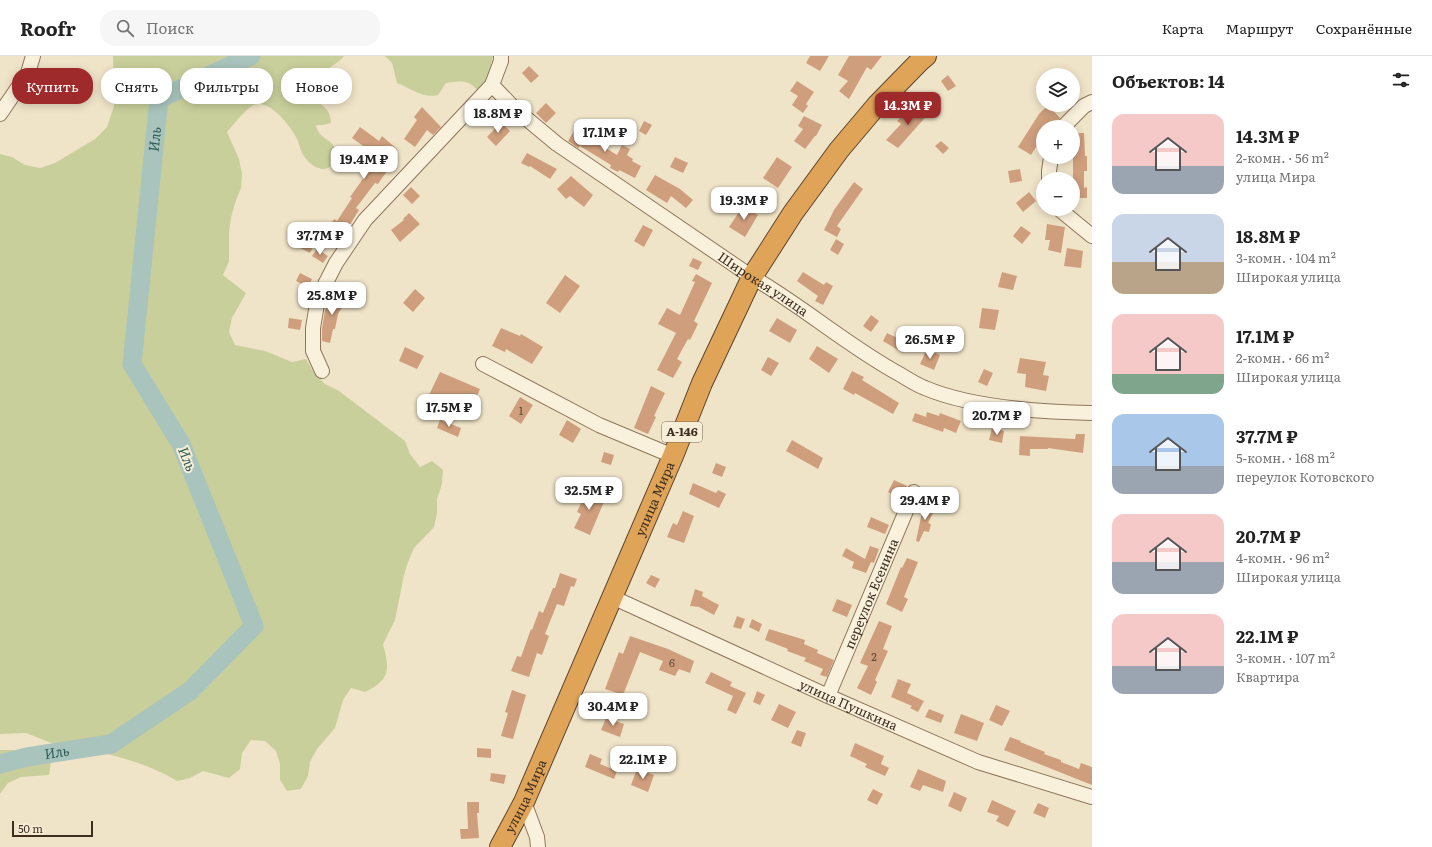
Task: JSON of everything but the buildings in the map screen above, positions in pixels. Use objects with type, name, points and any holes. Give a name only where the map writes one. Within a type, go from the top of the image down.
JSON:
[{"type":"highway","name":"улица Мира","points":[[500,847],[524,802],[702,383],[752,277],[792,214],[838,150],[877,105],[926,56]]},
{"type":"street","points":[[0,114],[28,73],[33,56]]},
{"type":"street","points":[[322,371],[313,351],[313,328],[318,298],[336,263],[365,220],[492,85],[504,58]]},
{"type":"street","name":"Широкая улица","points":[[492,85],[515,109],[557,144],[752,277],[777,292],[879,363],[924,388],[951,397],[995,405],[1061,413],[1092,413]]},
{"type":"street","points":[[1070,120],[1084,106],[1092,102]]},
{"type":"street","points":[[1068,216],[1092,236]]},
{"type":"street","points":[[484,364],[599,425],[672,456]]},
{"type":"street","name":"переулок Есенина","points":[[828,696],[914,492]]},
{"type":"street","name":"улица Пушкина","points":[[612,597],[828,696],[978,762],[1092,798]]},
{"type":"street","points":[[524,802],[537,837],[538,847]]},
{"type":"green space","points":[[113,56],[344,56],[329,68],[281,68],[281,104],[321,104],[329,112],[331,123],[316,125],[317,130],[332,143],[336,151],[336,156],[333,163],[328,168],[318,168],[307,161],[297,139],[285,121],[272,109],[265,105],[258,104],[249,108],[227,132],[239,159],[242,174],[241,188],[231,218],[229,233],[229,261],[223,275],[246,293],[232,318],[229,332],[235,345],[265,351],[292,362],[306,359],[314,373],[325,384],[339,391],[405,441],[410,454],[420,467],[432,461],[443,470],[442,484],[437,499],[437,513],[434,527],[414,548],[404,575],[395,620],[383,644],[387,661],[384,678],[373,688],[365,692],[351,688],[343,700],[335,728],[317,749],[310,762],[308,776],[301,789],[287,791],[280,780],[280,764],[276,751],[265,741],[251,740],[242,753],[240,769],[229,778],[203,771],[190,778],[177,781],[163,773],[135,762],[61,743],[54,744],[26,733],[0,734],[0,154],[12,157],[25,165],[40,168],[55,163],[95,139],[107,127],[114,104],[172,104],[172,68],[113,68]]},
{"type":"green space","points":[[385,56],[493,56],[487,80],[478,91],[471,84],[464,82],[446,83],[438,95],[428,96],[397,83],[392,63]]},
{"type":"green space","points":[[0,750],[25,750],[39,752],[51,761],[49,775],[21,777],[8,783],[0,794]]},
{"type":"waterway","name":"Иль","points":[[0,764],[27,757],[111,744],[190,691],[254,626],[181,444],[132,364],[159,99],[251,56]]}]
